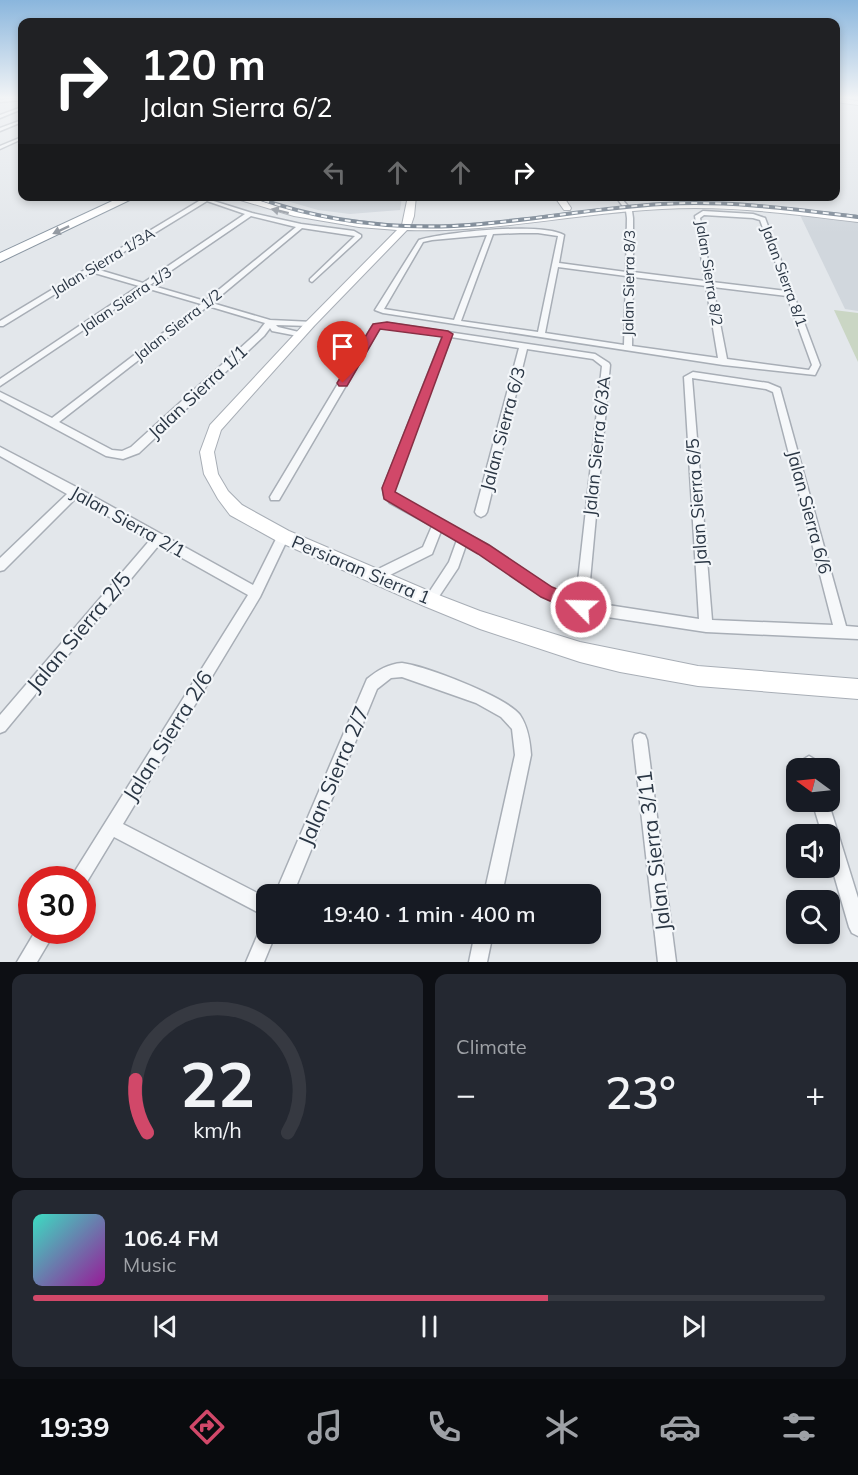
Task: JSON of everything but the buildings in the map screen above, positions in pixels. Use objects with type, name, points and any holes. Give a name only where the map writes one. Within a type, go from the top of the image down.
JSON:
[{"type":"highway","points":[[0,245],[99,201]]},
{"type":"highway","points":[[0,258],[122,201]]},
{"type":"main road","points":[[249,201],[310,218],[399,227],[479,226],[641,201]]},
{"type":"main road","points":[[278,201],[321,212],[370,218],[397,217],[405,214],[411,207]]},
{"type":"main road","points":[[399,227],[411,207],[412,201]]},
{"type":"main road","points":[[562,201],[570,212]]},
{"type":"main road","points":[[780,201],[858,211]]},
{"type":"main road","points":[[625,205],[740,206],[858,219]]},
{"type":"main road","points":[[370,218],[399,227]]},
{"type":"main road","name":"Persiaran Sierra 1","points":[[399,227],[215,428],[207,452],[211,474],[223,495],[236,510],[283,536],[374,577],[480,620],[620,662],[698,676],[852,691]]},
{"type":"street","name":"Jalan Sierra 1/3A","points":[[0,324],[203,201]]},
{"type":"street","name":"Jalan Sierra 1/3A","points":[[212,201],[250,214]]},
{"type":"street","name":"Jalan Sierra 8/3","points":[[625,205],[630,218],[628,348]]},
{"type":"street","name":"Jalan Sierra 8/2","points":[[723,362],[697,217],[703,213],[729,213]]},
{"type":"street","name":"Jalan Sierra 8/1","points":[[723,362],[812,373],[816,365],[763,219],[729,213]]},
{"type":"street","points":[[250,214],[301,226],[354,233],[359,236],[312,280]]},
{"type":"street","name":"Jalan Sierra 1/3","points":[[0,384],[250,214]]},
{"type":"street","name":"Jalan Sierra 1/2","points":[[53,423],[207,304],[301,226]]},
{"type":"street","points":[[541,335],[561,235],[541,230],[431,238],[418,244],[380,307],[383,311],[541,335],[723,362]]},
{"type":"street","points":[[457,322],[490,234]]},
{"type":"street","points":[[555,265],[790,294]]},
{"type":"street","points":[[92,270],[270,322],[305,329]]},
{"type":"street","points":[[270,322],[275,329],[305,329]]},
{"type":"street","name":"Jalan Sierra 1/1","points":[[53,423],[111,453],[123,455],[135,450],[261,334],[270,322]]},
{"type":"street","name":"Jalan Sierra 6/3A","points":[[275,497],[376,327],[387,325],[595,357],[606,365],[581,607]]},
{"type":"street","points":[[448,334],[388,488],[388,495],[394,500],[463,538],[546,592],[581,607],[706,626],[858,633]]},
{"type":"street","name":"Jalan Sierra 6/3","points":[[481,512],[524,346]]},
{"type":"street","name":"Jalan Sierra 6/6","points":[[688,378],[693,375],[704,376],[768,386],[777,390],[841,633]]},
{"type":"street","name":"Jalan Sierra 6/5","points":[[688,378],[706,626]]},
{"type":"street","points":[[0,395],[53,423]]},
{"type":"street","name":"Jalan Sierra 2/1","points":[[1,453],[76,492],[256,593]]},
{"type":"street","points":[[0,566],[76,492]]},
{"type":"street","points":[[374,577],[428,550],[438,524]]},
{"type":"street","name":"Jalan Sierra 2/6","points":[[87,866],[256,593],[283,536]]},
{"type":"street","name":"Jalan Sierra 2/5","points":[[0,726],[158,538]]},
{"type":"street","points":[[430,600],[454,564],[463,538]]},
{"type":"street","name":"Jalan Sierra 2/7","points":[[288,884],[372,684],[382,675],[396,669],[408,671],[502,707],[515,720],[522,736],[522,755],[495,884]]},
{"type":"street","name":"Jalan Sierra 3/11","points":[[640,740],[667,962]]},
{"type":"street","points":[[823,812],[858,927]]},
{"type":"street","points":[[112,827],[256,902]]},
{"type":"street","points":[[26,962],[37,944]]},
{"type":"street","points":[[255,962],[262,944]]},
{"type":"street","points":[[478,962],[482,944]]},
{"type":"shaded area","points":[[287,201],[401,201],[400,210],[350,214],[318,210]]},
{"type":"shaded area","points":[[800,215],[858,222],[858,311],[845,309]]},
{"type":"green space","points":[[834,310],[858,313],[858,362]]},
{"type":"railway","points":[[267,201],[326,217],[376,224],[428,227],[480,224],[636,206],[687,203],[760,206],[858,217]]},
{"type":"route","points":[[343,383],[376,327],[387,325],[448,334],[388,488],[388,495],[484,549],[546,592],[581,607]]}]
